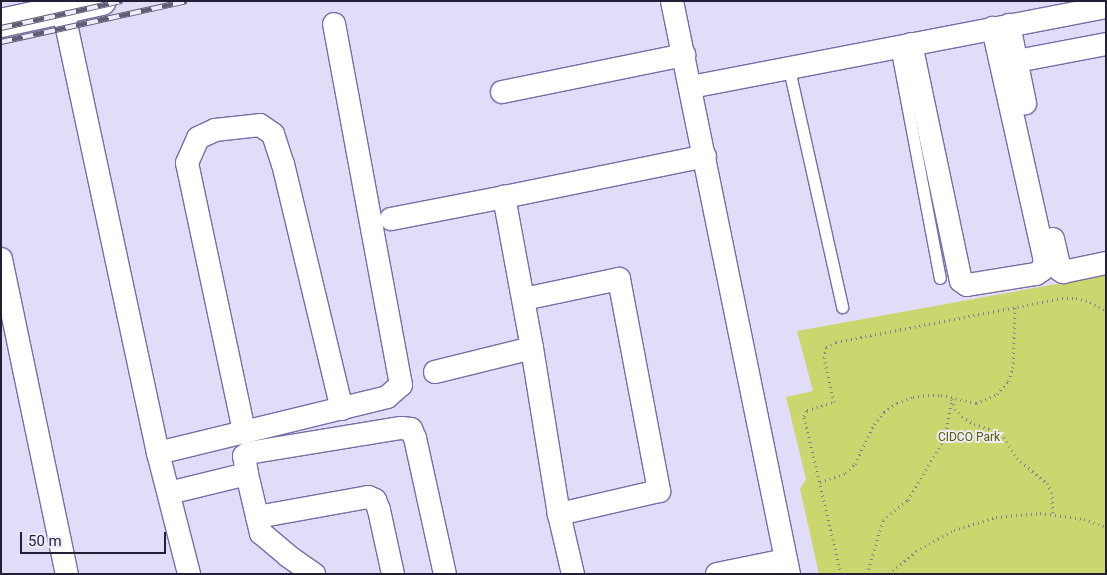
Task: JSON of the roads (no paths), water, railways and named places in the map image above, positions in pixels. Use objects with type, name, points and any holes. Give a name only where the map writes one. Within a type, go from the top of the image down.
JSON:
[{"type":"main road","points":[[1,23],[102,1]]},
{"type":"street","points":[[672,1],[787,567],[717,574]]},
{"type":"street","points":[[691,87],[1103,7],[1106,36]]},
{"type":"street","points":[[63,10],[158,453],[189,574]]},
{"type":"street","points":[[158,453],[386,397],[401,385],[334,24]]},
{"type":"street","points":[[904,45],[962,281],[968,284],[1036,274],[1042,270],[1045,261],[1001,27]]},
{"type":"street","points":[[1001,27],[1017,61],[1060,270],[1067,271],[1106,263]]},
{"type":"street","points":[[1017,61],[1106,44]]},
{"type":"street","points":[[502,92],[684,55]]},
{"type":"street","points":[[244,431],[187,163],[198,138],[215,130],[260,125],[273,134],[285,174],[342,409]]},
{"type":"street","points":[[391,219],[704,156]]},
{"type":"street","points":[[504,197],[524,299],[559,514],[573,574]]},
{"type":"street","points":[[1,260],[67,574]]},
{"type":"street","points":[[524,299],[620,279],[658,491],[559,514]]},
{"type":"street","points":[[435,372],[532,348]]},
{"type":"street","points":[[314,574],[288,556],[261,533],[244,456],[248,453],[401,428],[411,428],[415,438],[444,574]]},
{"type":"street","points":[[169,493],[247,474]]},
{"type":"street","points":[[257,517],[368,497],[376,500],[393,574]]},
{"type":"lane","points":[[904,45],[940,278]]},
{"type":"lane","points":[[789,69],[842,307]]},
{"type":"railway","points":[[1,28],[122,1]]},
{"type":"railway","points":[[1,42],[187,1]]},
{"type":"park label","name":"CIDCO Park","points":[[969,438]]}]
